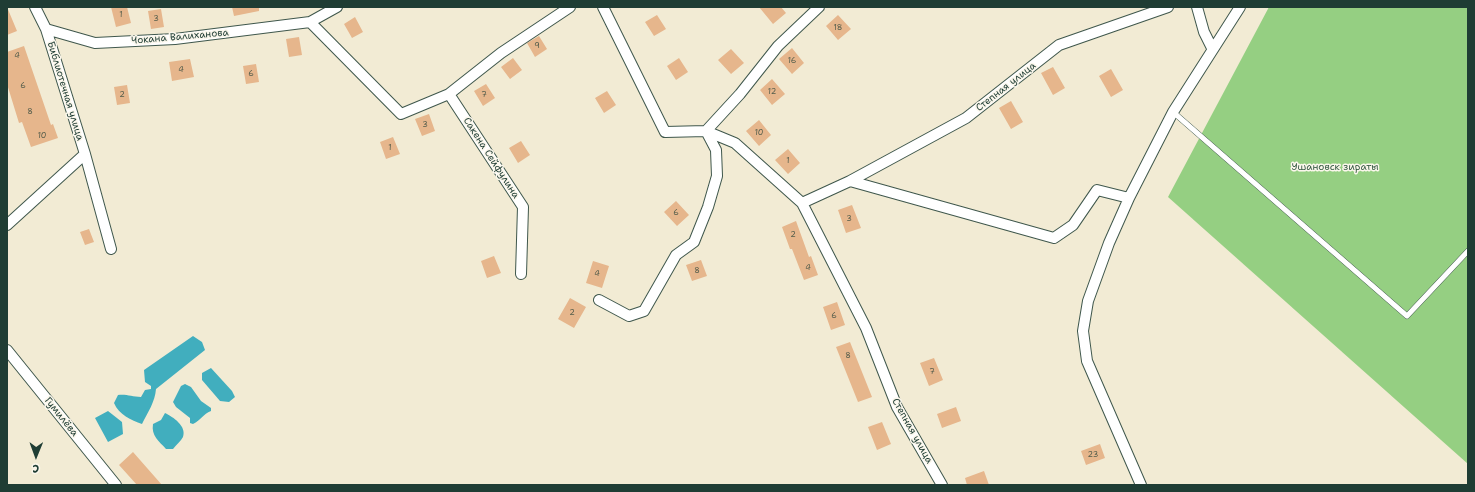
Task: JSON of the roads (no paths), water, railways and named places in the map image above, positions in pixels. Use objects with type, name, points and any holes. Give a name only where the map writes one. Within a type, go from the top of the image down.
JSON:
[{"type":"street","points":[[35,7],[46,29]]},
{"type":"street","name":"Чокана Валиханова","points":[[46,29],[94,43],[175,39],[310,22],[337,7]]},
{"type":"street","points":[[310,22],[401,114],[449,94],[501,53],[570,7]]},
{"type":"street","points":[[603,7],[665,132],[706,131],[740,94],[778,46],[819,7]]},
{"type":"street","name":"Степная улица","points":[[802,202],[850,181],[966,118],[1059,45],[1168,7]]},
{"type":"street","points":[[1197,7],[1204,32],[1212,48]]},
{"type":"street","points":[[1141,485],[1087,361],[1083,331],[1088,301],[1109,243],[1129,198],[1173,112],[1212,48],[1240,7]]},
{"type":"street","name":"Библиотечная улица","points":[[46,29],[111,249]]},
{"type":"street","name":"Сакена Сейфулина","points":[[449,94],[523,207],[521,274]]},
{"type":"street","points":[[599,300],[629,316],[644,311],[676,255],[694,242],[708,207],[717,176],[716,150],[706,131]]},
{"type":"street","name":"Степная улица","points":[[706,131],[735,143],[802,202],[866,328],[897,407],[942,485]]},
{"type":"street","name":"Библиотечная улица","points":[[7,226],[84,154]]},
{"type":"street","points":[[850,181],[1054,238],[1073,225],[1097,190],[1129,198]]},
{"type":"street","name":"Гумилёва","points":[[7,350],[116,485]]},
{"type":"lane","points":[[1173,112],[1407,316],[1468,250]]},
{"type":"water","points":[[193,336],[202,342],[205,350],[156,389],[153,403],[142,424],[122,414],[114,403],[118,395],[141,397],[145,390],[151,389],[151,386],[145,382],[144,370]]},
{"type":"water","points":[[211,368],[232,391],[235,397],[229,402],[220,401],[202,380],[202,373]]},
{"type":"water","points":[[185,384],[191,387],[201,401],[211,408],[211,411],[193,424],[190,423],[190,418],[176,407],[173,402],[181,386]]},
{"type":"water","points":[[108,411],[122,422],[123,434],[108,442],[95,418]]},
{"type":"water","points":[[165,413],[178,422],[184,433],[181,440],[173,449],[166,449],[156,438],[153,432],[153,424],[161,420]]},
{"type":"park label","name":"Ушановск зираты","points":[[1335,167]]}]
